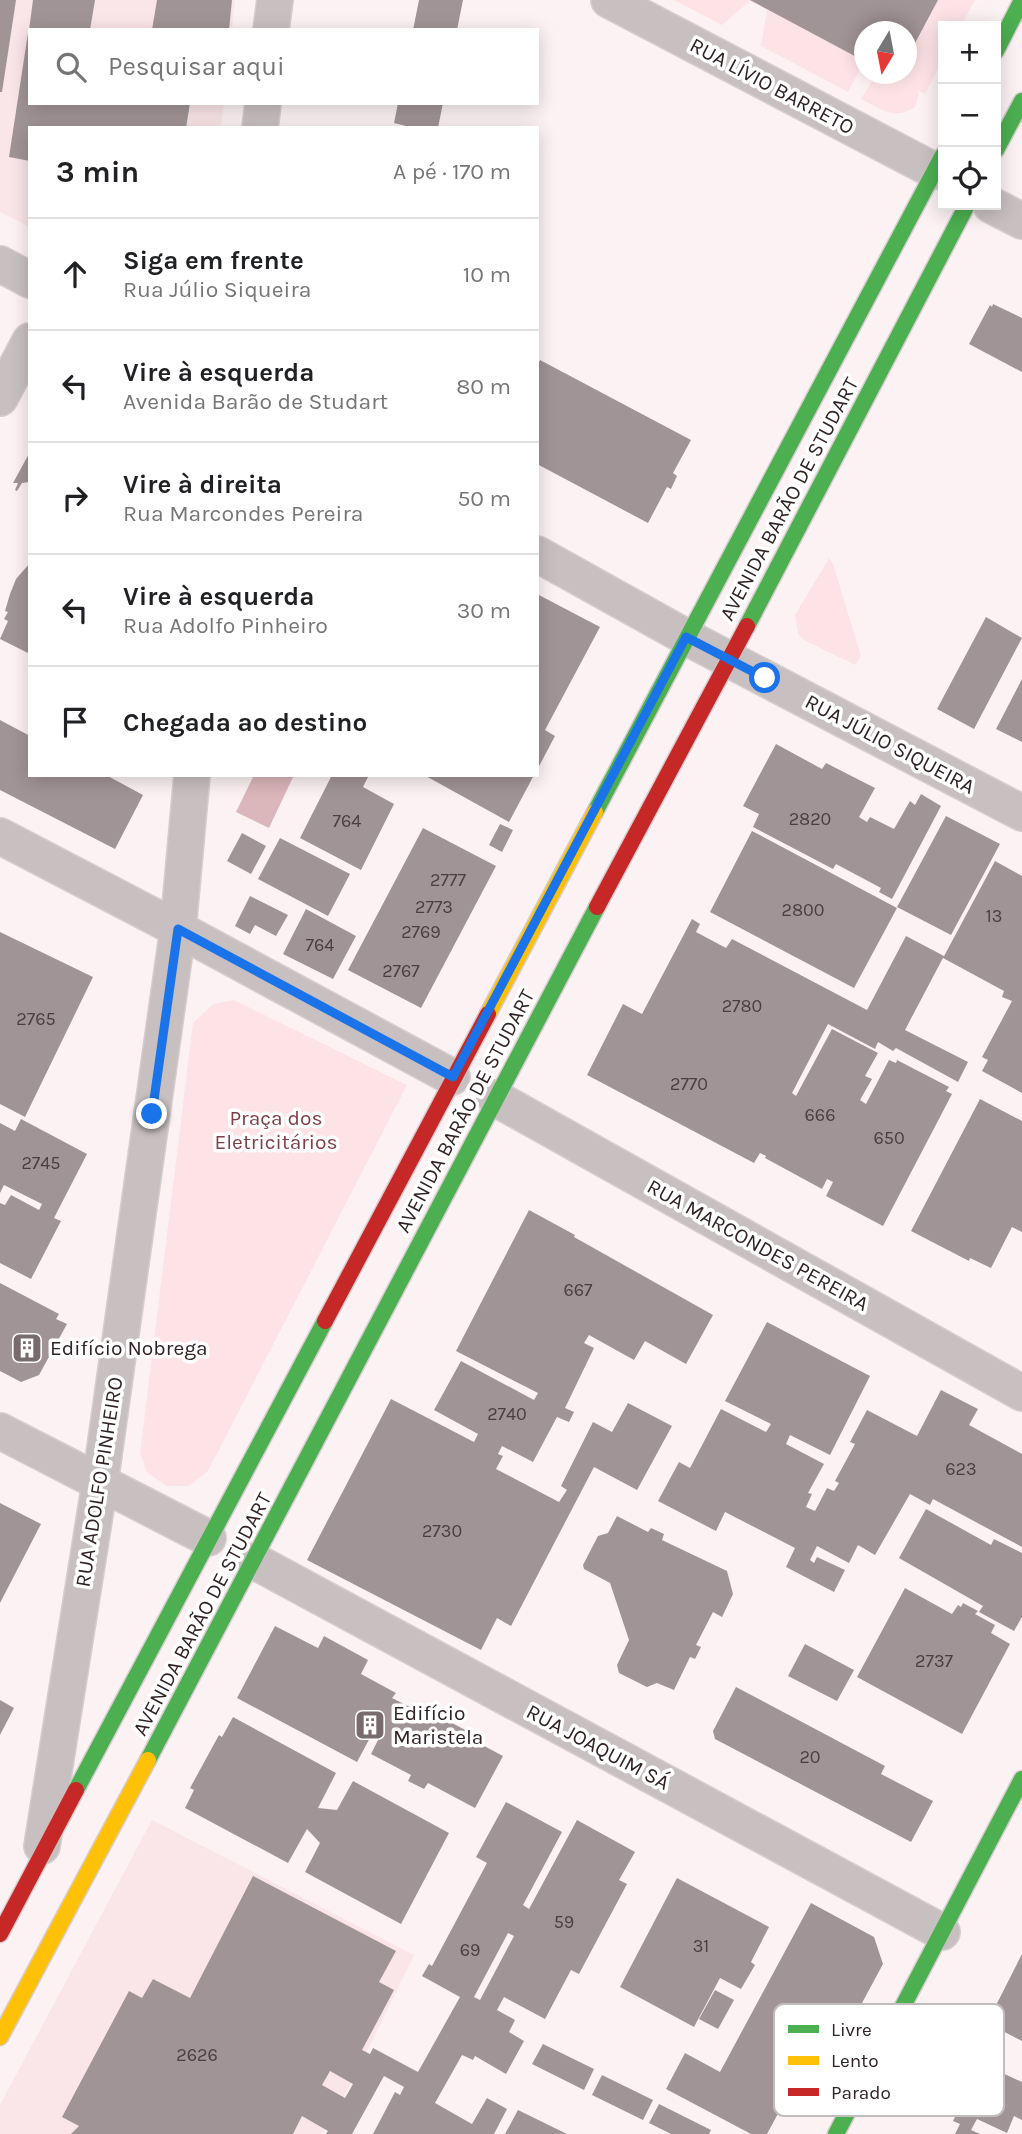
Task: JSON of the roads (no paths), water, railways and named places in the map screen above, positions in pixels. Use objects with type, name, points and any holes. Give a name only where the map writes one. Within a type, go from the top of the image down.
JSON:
[{"type":"main road","points":[[1001,41],[1022,0]]},
{"type":"main road","points":[[998,147],[1022,102]]},
{"type":"main road","name":"AVENIDA BARÃO DE STUDART","points":[[0,1934],[938,165]]},
{"type":"main road","name":"AVENIDA BARÃO DE STUDART","points":[[0,2037],[254,1561],[495,1098],[729,660],[964,210]]},
{"type":"main road","points":[[904,2004],[1022,1779]]},
{"type":"main road","points":[[836,2134],[845,2116]]},
{"type":"street","points":[[271,28],[275,0]]},
{"type":"street","name":"RUA LÍVIO BARRETO","points":[[609,0],[938,163]]},
{"type":"street","points":[[260,126],[263,105]]},
{"type":"street","points":[[1001,210],[1022,221]]},
{"type":"street","points":[[0,264],[28,279]]},
{"type":"street","points":[[0,398],[28,345]]},
{"type":"street","name":"RUA JÚLIO SIQUEIRA","points":[[539,555],[729,660],[1022,813]]},
{"type":"street","name":"RUA ADOLFO PINHEIRO","points":[[41,1855],[100,1483],[178,929],[192,777]]},
{"type":"street","points":[[0,836],[453,1077]]},
{"type":"street","name":"RUA MARCONDES PEREIRA","points":[[495,1098],[1022,1393]]},
{"type":"street","points":[[0,1431],[208,1538]]},
{"type":"street","name":"RUA JOAQUIM SÁ","points":[[254,1561],[942,1932]]},
{"type":"place","name":"Edifício Nobrega","points":[[27,1348]]},
{"type":"place","name":"Edifício Maristela","points":[[370,1725]]},
{"type":"park label","name":"Praça dos Eletricitários","points":[[276,1130]]}]
